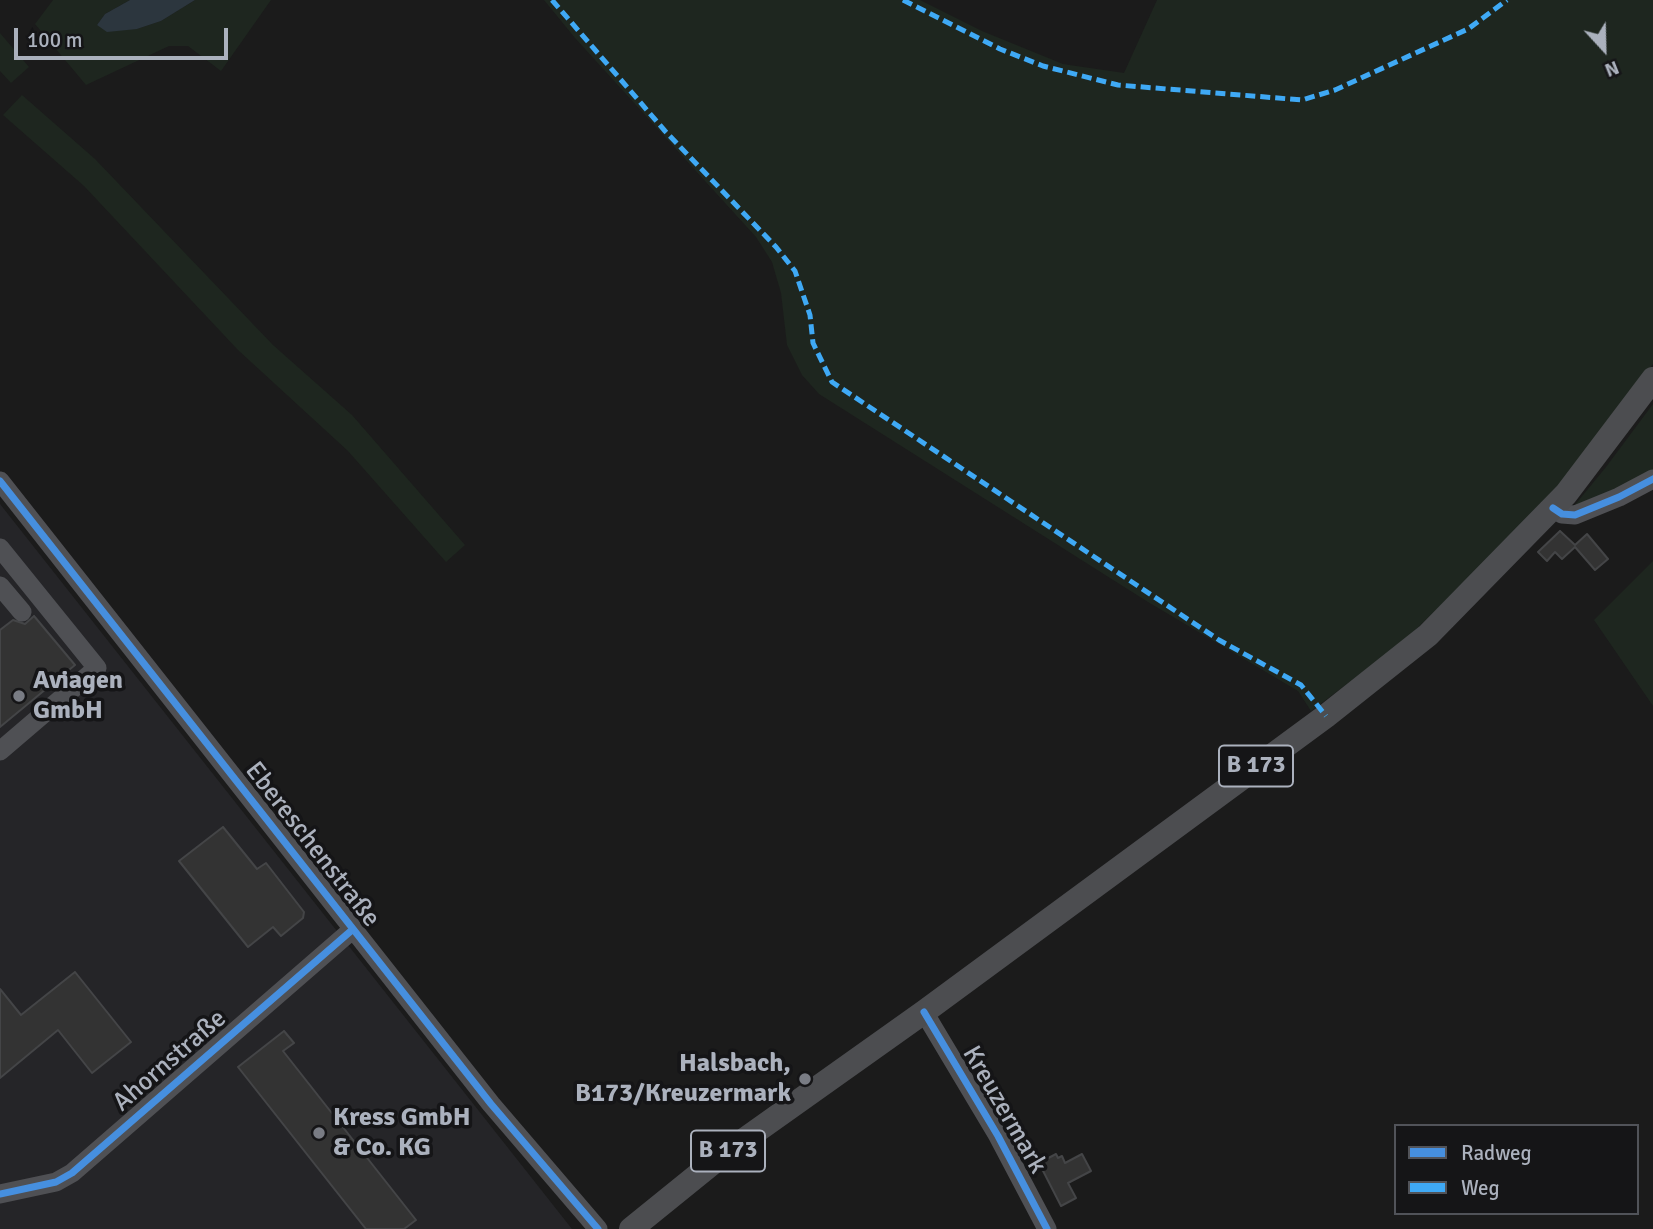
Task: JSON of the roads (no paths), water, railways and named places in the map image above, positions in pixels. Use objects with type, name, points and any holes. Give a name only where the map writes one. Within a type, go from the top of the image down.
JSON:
[{"type":"main road","name":"B 173","points":[[631,1229],[720,1157],[923,1012],[1326,716],[1428,635],[1553,508],[1653,379]]},
{"type":"street","points":[[1553,508],[1562,514],[1575,514],[1653,479]]},
{"type":"street","name":"Ebereschenstraße","points":[[0,481],[491,1104],[598,1229]]},
{"type":"street","points":[[0,548],[54,628],[97,668],[0,751]]},
{"type":"street","points":[[0,586],[22,612]]},
{"type":"street","name":"Ahornstraße","points":[[0,1194],[56,1182],[72,1172],[352,930]]},
{"type":"street","name":"Kreuzermark","points":[[923,1012],[998,1136],[1047,1229]]},
{"type":"place","name":"Aviagen GmbH","points":[[19,696]]},
{"type":"place","name":"Halsbach, B173/Kreuzermark","points":[[805,1079]]},
{"type":"place","name":"Kress GmbH & Co. KG","points":[[319,1133]]}]
